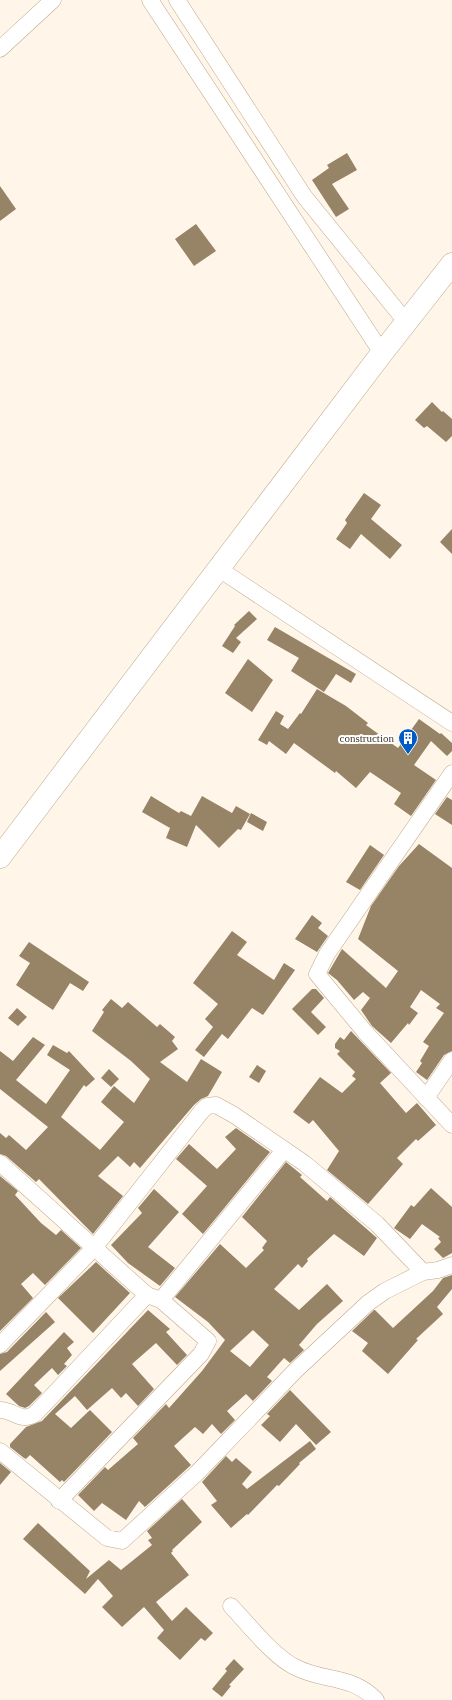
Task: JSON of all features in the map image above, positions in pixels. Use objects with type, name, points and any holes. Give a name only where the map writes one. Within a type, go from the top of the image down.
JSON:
[{"type":"main road","points":[[0,857],[382,353],[452,264]]},
{"type":"street","points":[[0,49],[54,0]]},
{"type":"street","points":[[150,0],[382,353]]},
{"type":"street","points":[[177,0],[304,196],[407,323]]},
{"type":"street","points":[[219,569],[452,724]]},
{"type":"street","points":[[452,773],[327,954],[317,974],[365,1032],[452,1125]]},
{"type":"street","points":[[426,1098],[452,1060]]},
{"type":"street","points":[[0,1345],[94,1248],[207,1106],[216,1105],[234,1115],[304,1163],[377,1224],[423,1272]]},
{"type":"street","points":[[0,1410],[4,1410],[14,1416],[29,1418],[35,1414],[154,1298],[284,1150]]},
{"type":"street","points":[[0,1163],[94,1248],[154,1298],[208,1340],[201,1354],[59,1501]]},
{"type":"street","points":[[0,1451],[59,1501],[107,1538],[122,1541],[198,1473],[295,1371],[368,1303],[385,1291],[423,1272],[438,1270],[452,1265]]},
{"type":"street","points":[[231,1606],[283,1660],[296,1668],[350,1682],[376,1700]]},
{"type":"building","points":[[347,153],[357,170],[332,184],[349,209],[336,217],[312,180],[329,168],[327,165]]},
{"type":"building","points":[[0,186],[16,209],[0,221]]},
{"type":"building","points":[[196,224],[216,251],[194,266],[175,239]]},
{"type":"building","points":[[432,402],[452,419],[452,436],[446,442],[427,426],[424,428],[415,420]]},
{"type":"building","points":[[364,493],[381,505],[371,519],[402,545],[390,559],[361,534],[350,549],[336,539],[347,523],[345,520]]},
{"type":"building","points":[[452,529],[452,554],[440,542]]},
{"type":"building","points":[[249,611],[257,619],[236,638],[241,642],[233,653],[222,646],[235,626],[234,625]]},
{"type":"building","points":[[275,627],[356,674],[351,683],[336,674],[324,692],[291,671],[299,658],[267,640]]},
{"type":"building","points":[[248,659],[273,680],[252,712],[225,693]]},
{"type":"building","points":[[317,689],[346,706],[368,723],[366,725],[398,748],[419,719],[440,734],[441,733],[452,743],[452,751],[447,756],[431,741],[414,765],[436,780],[411,816],[394,804],[401,793],[370,772],[356,788],[336,771],[335,773],[294,743],[286,754],[269,741],[267,745],[258,740],[276,711],[284,716],[280,724],[288,729],[300,713],[301,714]]},
{"type":"building","points":[[151,796],[179,813],[181,811],[191,816],[202,796],[232,813],[236,806],[250,814],[241,830],[238,829],[219,848],[196,825],[187,847],[166,838],[170,828],[142,812]]},
{"type":"building","points":[[447,797],[452,800],[452,825],[435,814]]},
{"type":"building","points":[[251,813],[267,822],[263,831],[247,822]]},
{"type":"building","points":[[419,844],[452,868],[452,1051],[444,1055],[427,1080],[416,1072],[422,1063],[420,1061],[429,1046],[423,1042],[444,1013],[436,1008],[440,1004],[421,990],[410,1007],[418,1013],[409,1025],[408,1023],[391,1043],[372,1026],[361,1010],[370,998],[363,992],[354,1000],[337,980],[328,973],[342,949],[386,988],[398,971],[358,939],[371,906],[399,866]]},
{"type":"building","points":[[370,845],[384,855],[360,890],[346,882]]},
{"type":"building","points":[[312,915],[322,923],[318,928],[328,936],[317,952],[295,939]]},
{"type":"building","points":[[232,931],[247,942],[237,955],[274,980],[284,963],[295,970],[263,1015],[252,1008],[228,1039],[222,1034],[204,1057],[195,1050],[213,1027],[205,1019],[218,1004],[193,983]]},
{"type":"building","points":[[29,942],[89,982],[83,991],[70,983],[53,1010],[16,985],[30,963],[19,956]]},
{"type":"building","points":[[312,989],[316,989],[324,998],[311,1012],[326,1027],[318,1035],[292,1009]]},
{"type":"building","points":[[111,999],[122,1008],[128,1002],[157,1027],[160,1024],[175,1037],[172,1041],[178,1049],[160,1062],[187,1082],[201,1059],[222,1072],[208,1096],[201,1099],[194,1105],[140,1168],[134,1162],[130,1167],[118,1156],[98,1176],[123,1196],[93,1234],[39,1179],[36,1182],[6,1156],[0,1154],[0,1133],[6,1138],[9,1135],[26,1150],[48,1127],[0,1089],[0,1051],[13,1061],[33,1037],[45,1045],[16,1080],[46,1104],[70,1070],[47,1055],[53,1045],[67,1053],[69,1051],[95,1079],[86,1087],[84,1085],[61,1117],[100,1150],[124,1122],[101,1102],[114,1086],[134,1103],[150,1079],[131,1061],[92,1031],[104,1012],[102,1010]]},
{"type":"building","points":[[17,1008],[27,1017],[18,1026],[8,1018]]},
{"type":"building","points":[[351,1031],[391,1073],[380,1083],[406,1113],[417,1103],[436,1125],[418,1141],[416,1139],[397,1158],[403,1164],[368,1204],[327,1170],[339,1151],[313,1120],[309,1124],[293,1112],[320,1077],[342,1093],[356,1079],[352,1076],[355,1072],[337,1054],[340,1051],[335,1048],[335,1044],[340,1037],[344,1040]]},
{"type":"building","points":[[257,1065],[266,1071],[259,1083],[249,1077]]},
{"type":"building","points":[[109,1069],[119,1079],[111,1087],[101,1078]]},
{"type":"building","points":[[236,1128],[270,1152],[203,1234],[182,1214],[207,1186],[176,1159],[189,1144],[217,1169],[236,1149],[225,1137]]},
{"type":"building","points":[[286,1162],[302,1175],[300,1177],[327,1201],[330,1197],[377,1238],[364,1256],[334,1234],[307,1259],[308,1261],[302,1268],[298,1264],[274,1289],[299,1310],[327,1284],[343,1301],[317,1324],[299,1345],[304,1350],[290,1363],[284,1358],[267,1377],[272,1381],[253,1401],[246,1394],[227,1411],[235,1420],[221,1434],[212,1424],[203,1434],[195,1427],[174,1446],[191,1465],[145,1507],[139,1501],[126,1520],[102,1503],[94,1511],[78,1495],[105,1467],[108,1470],[138,1444],[133,1438],[166,1404],[169,1408],[202,1371],[225,1340],[208,1322],[175,1297],[220,1244],[246,1268],[264,1250],[262,1248],[267,1241],[242,1217]],"holes":[[[253,1330],[269,1345],[250,1367],[230,1351]]]},
{"type":"building","points":[[0,1176],[18,1191],[15,1195],[41,1223],[56,1235],[61,1230],[81,1248],[45,1285],[33,1273],[21,1284],[33,1298],[0,1331]]},
{"type":"building","points":[[431,1188],[452,1207],[452,1253],[443,1258],[434,1249],[441,1242],[438,1238],[440,1237],[422,1224],[410,1239],[394,1228],[411,1205],[414,1207]]},
{"type":"building","points":[[154,1189],[179,1212],[148,1247],[175,1268],[160,1286],[128,1263],[111,1245],[142,1213],[138,1208]]},
{"type":"building","points":[[96,1262],[130,1293],[93,1333],[58,1298]]},
{"type":"building","points":[[452,1275],[452,1289],[437,1307],[443,1314],[416,1339],[418,1340],[388,1374],[362,1351],[368,1343],[352,1331],[374,1310],[393,1328],[433,1291],[443,1278]]},
{"type":"building","points":[[148,1310],[170,1329],[166,1332],[187,1355],[177,1365],[156,1343],[132,1364],[154,1389],[138,1406],[126,1393],[121,1398],[112,1388],[87,1410],[75,1396],[55,1414],[71,1428],[90,1410],[112,1432],[64,1482],[62,1480],[60,1482],[30,1455],[26,1459],[10,1447],[10,1444],[26,1427],[42,1421]]},
{"type":"building","points":[[46,1312],[55,1322],[0,1371],[0,1354],[7,1352]]},
{"type":"building","points":[[64,1332],[74,1342],[67,1348],[72,1355],[64,1364],[67,1366],[58,1375],[52,1368],[34,1385],[42,1393],[29,1406],[25,1408],[19,1406],[6,1394]]},
{"type":"building","points":[[290,1390],[331,1432],[316,1445],[296,1424],[280,1442],[261,1425],[270,1416],[267,1414]]},
{"type":"building","points":[[310,1441],[316,1449],[299,1463],[300,1464],[279,1486],[277,1485],[248,1515],[247,1514],[231,1528],[211,1505],[217,1501],[202,1482],[226,1456],[232,1462],[236,1458],[252,1472],[242,1484],[247,1489]]},
{"type":"building","points":[[0,1463],[11,1472],[0,1485]]},
{"type":"building","points":[[182,1499],[202,1522],[172,1550],[173,1551],[171,1553],[189,1575],[156,1602],[172,1621],[186,1607],[213,1633],[205,1641],[201,1638],[180,1660],[157,1638],[164,1630],[144,1607],[122,1627],[102,1607],[113,1596],[98,1579],[85,1594],[23,1539],[38,1523],[90,1571],[86,1579],[109,1560],[121,1570],[152,1545],[148,1540],[152,1538],[147,1531]]},
{"type":"building","points":[[234,1659],[244,1669],[229,1685],[231,1686],[222,1697],[212,1689],[227,1671],[225,1669]]},
{"type":"place","name":"construction","points":[[408,755]]}]
